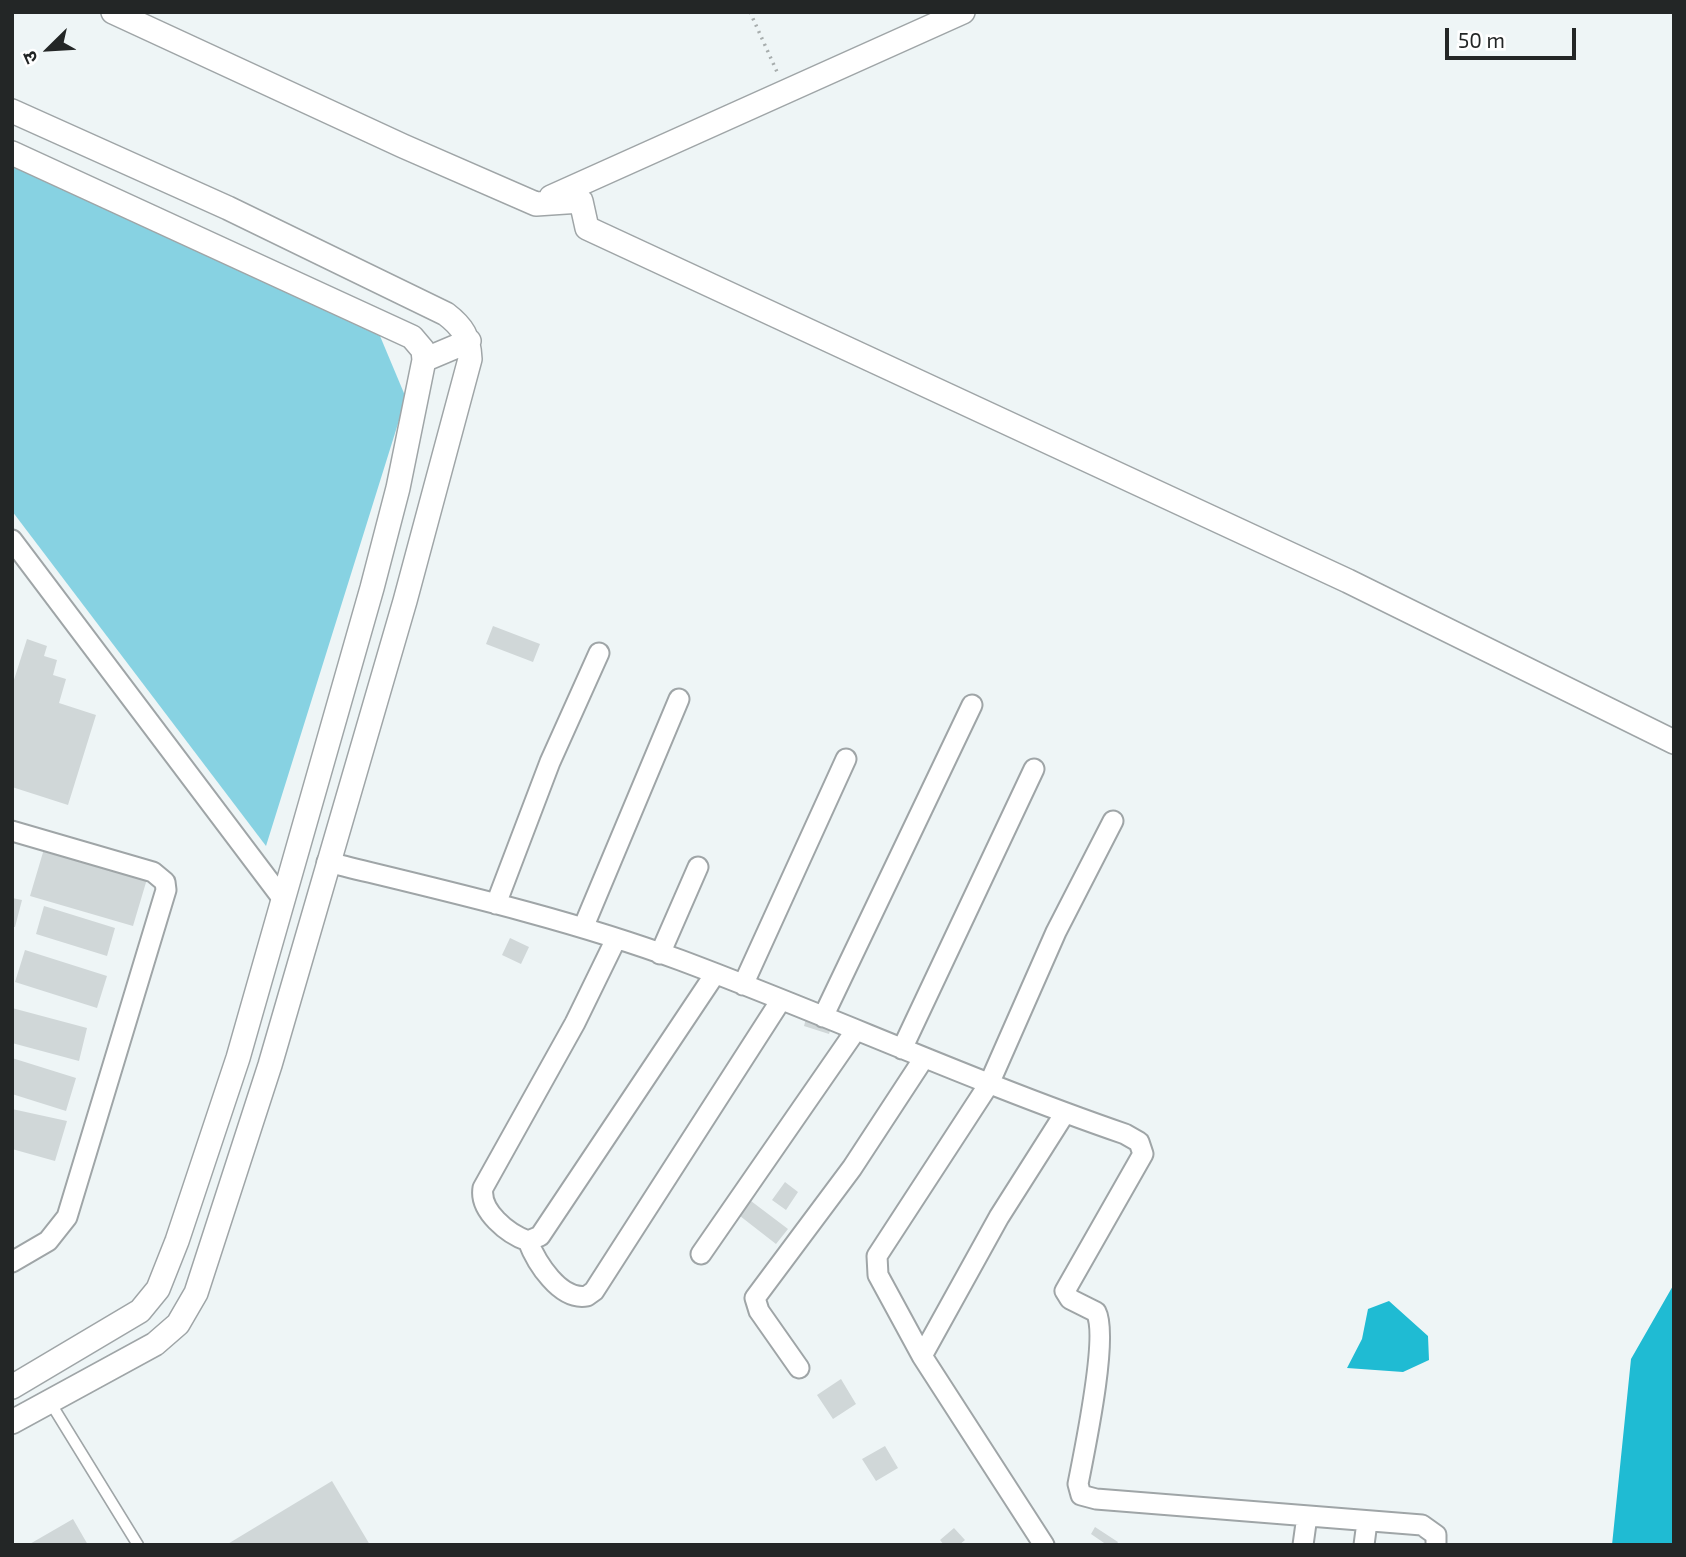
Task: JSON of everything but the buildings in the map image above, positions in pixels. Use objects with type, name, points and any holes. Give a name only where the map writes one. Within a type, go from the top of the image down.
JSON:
[{"type":"street","points":[[113,12],[536,204],[581,201],[587,228],[1348,581],[1674,742]]},
{"type":"street","points":[[536,204],[963,12]]},
{"type":"street","points":[[12,111],[228,208],[446,314],[461,325],[469,341],[470,359],[439,481],[270,1065],[210,1256],[191,1302],[178,1324],[155,1344],[12,1422]]},
{"type":"street","points":[[12,153],[412,337],[423,350],[424,360],[398,488],[375,575],[238,1058],[177,1241],[158,1289],[140,1311],[117,1327],[12,1387]]},
{"type":"street","points":[[424,360],[469,341]]},
{"type":"street","points":[[13,546],[282,898]]},
{"type":"street","points":[[496,904],[550,762],[599,653]]},
{"type":"street","points":[[583,928],[679,699]]},
{"type":"street","points":[[823,1017],[972,705]]},
{"type":"street","points":[[743,985],[846,759]]},
{"type":"street","points":[[902,1049],[1034,769]]},
{"type":"street","points":[[1044,1545],[922,1356],[878,1275],[877,1256],[989,1084],[1056,932],[1113,821]]},
{"type":"street","points":[[12,831],[153,872],[165,882],[166,890],[67,1217],[48,1241],[12,1262]]},
{"type":"street","points":[[327,862],[496,904],[616,939],[715,974],[1065,1113],[1125,1133],[1139,1142],[1143,1154],[1066,1287],[1070,1298],[1096,1312],[1100,1325],[1078,1490],[1086,1498],[1422,1525],[1436,1535],[1436,1545]]},
{"type":"street","points":[[660,954],[698,867]]},
{"type":"street","points":[[616,939],[575,1023],[483,1188],[481,1197],[487,1210],[528,1241],[538,1264],[572,1295],[586,1296],[593,1290],[781,1000]]},
{"type":"street","points":[[528,1241],[541,1236],[715,974]]},
{"type":"street","points":[[701,1254],[856,1030]]},
{"type":"street","points":[[799,1368],[759,1311],[755,1298],[852,1168],[924,1058]]},
{"type":"street","points":[[922,1356],[999,1217],[1065,1113]]},
{"type":"street","points":[[1303,1545],[1307,1516]]},
{"type":"street","points":[[1364,1545],[1367,1522]]},
{"type":"lane","points":[[49,1401],[138,1545]]},
{"type":"path","points":[[750,12],[786,92]]},
{"type":"shaded area","points":[[12,166],[380,336],[406,398],[266,846],[12,511]]},
{"type":"shaded area","points":[[1674,1284],[1674,1545],[1612,1545],[1631,1359]]},
{"type":"shaded area","points":[[1389,1301],[1428,1336],[1429,1360],[1403,1372],[1347,1368],[1362,1339],[1368,1309]]}]
